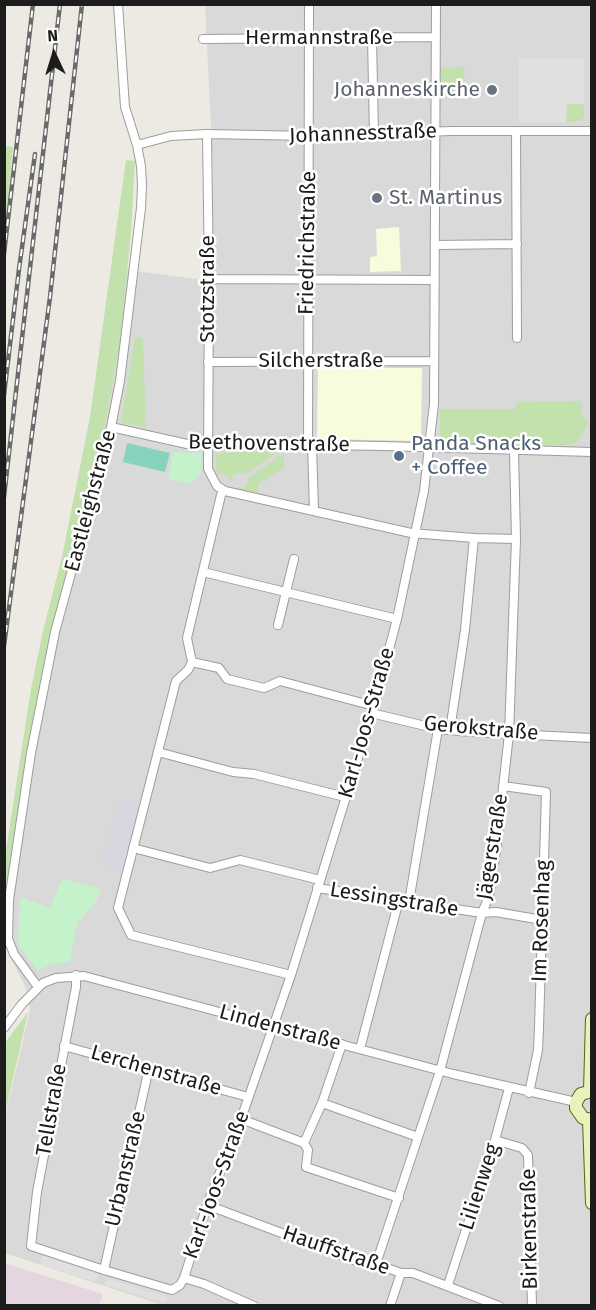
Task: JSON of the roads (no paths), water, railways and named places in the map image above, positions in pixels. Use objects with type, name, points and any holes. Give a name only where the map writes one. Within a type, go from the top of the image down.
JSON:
[{"type":"main road","points":[[591,1019],[591,1091],[581,1094],[576,1102],[578,1114],[590,1120],[591,1203]]},
{"type":"street","name":"Eastleighstraße","points":[[38,987],[14,954],[8,939],[9,900],[31,753],[55,632],[111,427],[120,381],[141,208],[142,184],[137,145],[125,107],[118,4]]},
{"type":"street","name":"Friedrichstraße","points":[[309,4],[307,362],[314,511]]},
{"type":"street","name":"Karl-Joos-Straße","points":[[104,1270],[165,1289],[176,1288],[184,1278],[207,1204],[241,1119],[291,975],[373,709],[397,619],[424,491],[434,404],[436,4]]},
{"type":"street","name":"Hermannstraße","points":[[203,39],[436,37]]},
{"type":"street","points":[[372,38],[374,135]]},
{"type":"street","name":"Johannesstraße","points":[[137,145],[171,136],[207,134],[310,136],[591,130]]},
{"type":"street","points":[[516,131],[517,338]]},
{"type":"street","name":"Stotzstraße","points":[[207,134],[208,469],[217,486],[225,491],[414,534],[516,539]]},
{"type":"street","points":[[436,245],[517,244]]},
{"type":"street","points":[[209,279],[435,280]]},
{"type":"street","name":"Silcherstraße","points":[[208,362],[434,361]]},
{"type":"street","name":"Beethovenstraße","points":[[111,427],[187,444],[591,452]]},
{"type":"street","name":"Jägerstraße","points":[[376,1264],[440,1071],[482,913],[489,896],[509,734],[516,539],[514,451]]},
{"type":"street","points":[[221,495],[187,639],[192,662],[188,670],[176,681],[118,908],[131,935],[291,975]]},
{"type":"street","points":[[450,730],[465,630],[474,538]]},
{"type":"street","points":[[278,625],[294,559]]},
{"type":"street","points":[[203,572],[397,619]]},
{"type":"street","name":"Gerokstraße","points":[[192,662],[219,668],[227,679],[238,682],[264,688],[280,681],[438,729],[591,738]]},
{"type":"street","points":[[409,902],[438,729]]},
{"type":"street","points":[[158,752],[233,772],[254,774],[345,797]]},
{"type":"street","name":"Im Rosenhag","points":[[502,786],[546,792],[538,1050],[529,1093]]},
{"type":"street","name":"Lessingstraße","points":[[133,848],[210,868],[240,860],[319,884],[409,902],[542,920]]},
{"type":"street","points":[[360,1049],[399,900]]},
{"type":"street","name":"Lindenstraße","points":[[4,1028],[38,987],[57,978],[76,975],[440,1071],[576,1102]]},
{"type":"street","name":"Tellstraße","points":[[76,975],[76,987],[37,1192],[31,1246],[104,1270]]},
{"type":"street","points":[[304,1143],[322,1103],[342,1044]]},
{"type":"street","name":"Lerchenstraße","points":[[64,1046],[248,1097]]},
{"type":"street","name":"Urbanstraße","points":[[104,1270],[149,1068]]},
{"type":"street","name":"Lilienweg","points":[[448,1285],[495,1140],[509,1088]]},
{"type":"street","points":[[322,1103],[418,1137]]},
{"type":"street","points":[[241,1119],[304,1143],[308,1150],[306,1167],[399,1198]]},
{"type":"street","name":"Birkenstraße","points":[[495,1140],[522,1148],[528,1155],[532,1305]]},
{"type":"street","name":"Hauffstraße","points":[[207,1204],[364,1264],[376,1264],[401,1273],[413,1273],[448,1285],[482,1303],[498,1305]]},
{"type":"street","points":[[390,1305],[401,1273]]},
{"type":"street","points":[[184,1278],[254,1305]]},
{"type":"railway","points":[[4,254],[33,4]]},
{"type":"railway","points":[[4,497],[60,4]]},
{"type":"railway","points":[[4,646],[50,297],[82,4]]},
{"type":"railway","points":[[4,395],[35,154]]},
{"type":"place","name":"Johanneskirche","points":[[492,90]]},
{"type":"place","name":"St. Martinus","points":[[377,198]]},
{"type":"place","name":"Panda Snacks + Coffee","points":[[399,456]]}]
